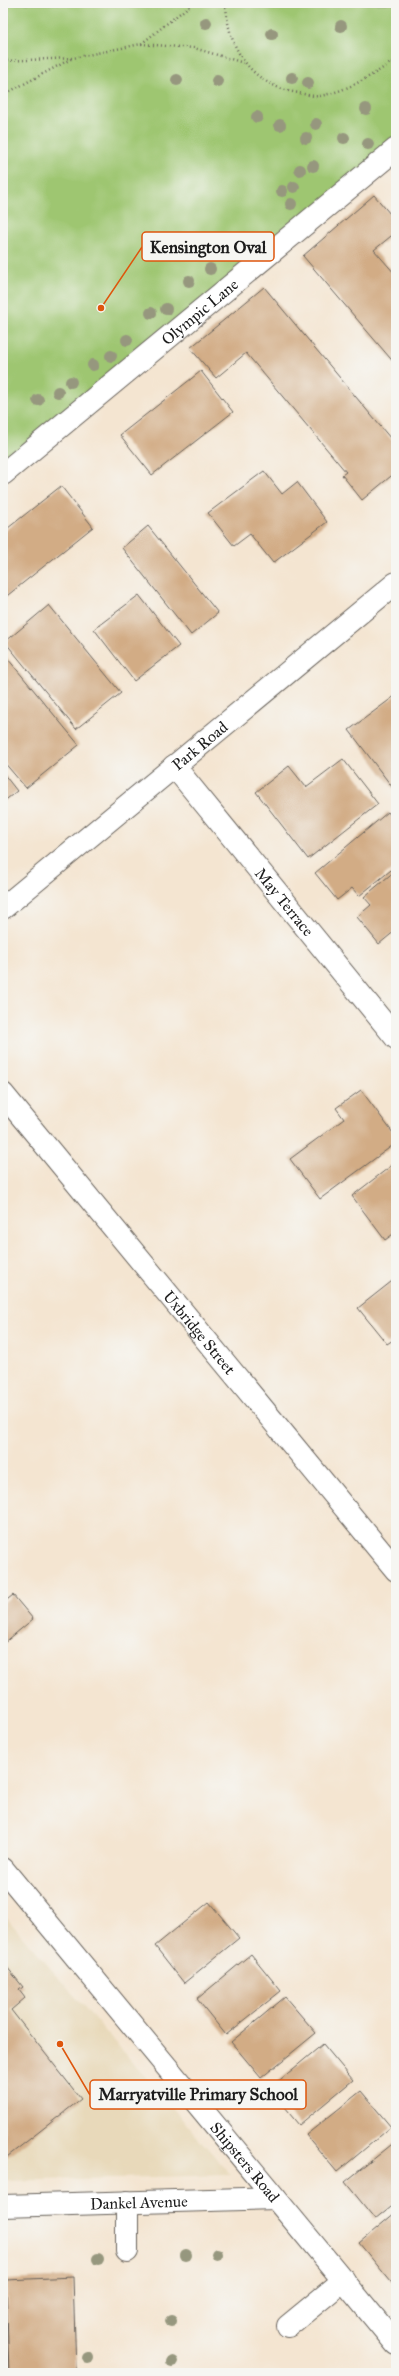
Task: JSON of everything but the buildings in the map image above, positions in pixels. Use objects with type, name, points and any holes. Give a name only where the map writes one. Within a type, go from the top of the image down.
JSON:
[{"type":"street","name":"Olympic Lane","points":[[3,474],[396,149]]},
{"type":"street","name":"Park Road","points":[[3,908],[396,583]]},
{"type":"street","name":"May Terrace","points":[[174,766],[396,1038]]},
{"type":"street","name":"Uxbridge Street","points":[[3,1094],[396,1570]]},
{"type":"street","name":"Shipsters Road","points":[[3,1869],[396,2344]]},
{"type":"street","name":"Dankel Avenue","points":[[3,2206],[275,2198]]},
{"type":"street","points":[[127,2202],[128,2251]]},
{"type":"street","points":[[288,2326],[344,2280]]},
{"type":"path","points":[[141,44],[176,19],[193,3]]},
{"type":"path","points":[[226,3],[232,42],[244,63],[257,75],[286,91],[318,96],[349,87],[396,59]]},
{"type":"path","points":[[3,61],[73,58],[141,44],[194,48],[244,63]]},
{"type":"path","points":[[3,95],[73,58]]},
{"type":"shaded area","points":[[3,1914],[231,2175],[3,2181]]},
{"type":"green space","points":[[3,3],[396,3],[396,150],[3,467]]},
{"type":"place","name":"Kensington Oval","points":[[101,308]]},
{"type":"place","name":"Marryatville Primary School","points":[[60,2044]]}]
